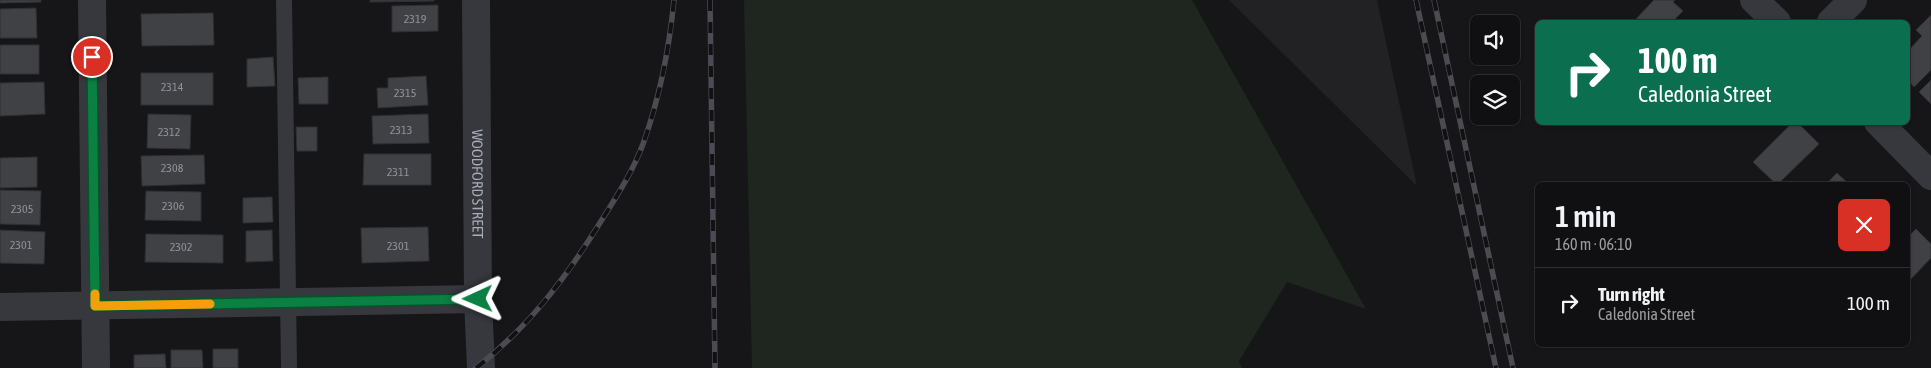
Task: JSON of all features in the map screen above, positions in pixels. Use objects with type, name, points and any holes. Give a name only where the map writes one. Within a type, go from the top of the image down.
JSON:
[{"type":"street","points":[[92,0],[96,368]]},
{"type":"street","name":"WOODFORD STREET","points":[[476,0],[478,299],[481,368]]},
{"type":"street","points":[[1754,0],[1775,20]]},
{"type":"street","points":[[1833,20],[1853,0]]},
{"type":"street","points":[[1881,125],[1931,176]]},
{"type":"street","points":[[0,306],[478,299]]},
{"type":"lane","points":[[284,0],[289,368]]},
{"type":"shaded area","points":[[744,0],[1192,0],[1366,309],[1287,282],[1239,361],[1242,368],[752,368]]},
{"type":"shaded area","points":[[1229,0],[1377,0],[1417,186]]},
{"type":"building","points":[[0,0],[41,0],[41,2],[0,3]]},
{"type":"building","points":[[370,0],[434,0],[434,1],[370,2]]},
{"type":"building","points":[[1654,0],[1675,0],[1673,2],[1683,11],[1674,20],[1635,20]]},
{"type":"building","points":[[438,5],[438,31],[392,32],[392,6]]},
{"type":"building","points":[[36,8],[37,38],[0,38],[0,9]]},
{"type":"building","points":[[213,13],[214,45],[142,46],[141,14]]},
{"type":"building","points":[[1931,15],[1931,70],[1914,87],[1910,82],[1910,49],[1922,36],[1916,30]]},
{"type":"building","points":[[0,45],[39,45],[39,74],[0,74]]},
{"type":"building","points":[[273,57],[275,86],[247,87],[247,59]]},
{"type":"building","points":[[141,73],[213,73],[213,105],[141,105]]},
{"type":"building","points":[[426,76],[428,105],[378,108],[377,88],[388,88],[388,78]]},
{"type":"building","points":[[328,77],[328,104],[299,104],[298,78]]},
{"type":"building","points":[[1931,80],[1931,104],[1919,92]]},
{"type":"building","points":[[44,82],[45,114],[0,116],[0,83]]},
{"type":"building","points":[[148,114],[191,115],[190,149],[147,148]]},
{"type":"building","points":[[428,114],[429,143],[373,144],[372,116]]},
{"type":"building","points":[[1790,125],[1800,125],[1819,144],[1780,182],[1774,182],[1753,162]]},
{"type":"building","points":[[296,127],[317,127],[317,151],[297,151]]},
{"type":"building","points":[[364,154],[431,154],[431,185],[363,185]]},
{"type":"building","points":[[204,155],[205,184],[142,186],[141,156]]},
{"type":"building","points":[[37,157],[37,187],[0,188],[0,158]]},
{"type":"building","points":[[1837,173],[1847,182],[1828,182]]},
{"type":"building","points":[[0,190],[41,191],[40,225],[0,224]]},
{"type":"building","points":[[146,191],[201,192],[201,221],[145,220]]},
{"type":"building","points":[[272,197],[273,222],[243,223],[243,198]]},
{"type":"building","points":[[428,227],[429,261],[362,263],[361,228]]},
{"type":"building","points":[[1916,229],[1931,244],[1931,258],[1910,280],[1910,235]]},
{"type":"building","points":[[0,230],[45,232],[44,264],[0,263]]},
{"type":"building","points":[[272,230],[273,261],[246,262],[246,231]]},
{"type":"building","points":[[146,234],[223,235],[223,263],[145,262]]},
{"type":"building","points":[[213,349],[238,349],[238,368],[213,368]]},
{"type":"building","points":[[171,350],[202,350],[203,368],[171,368]]},
{"type":"building","points":[[165,354],[166,368],[134,368],[134,355]]},
{"type":"railway","points":[[476,368],[514,335],[547,299],[590,239],[630,173],[643,144],[659,91],[674,0]]},
{"type":"railway","points":[[710,0],[715,368]]},
{"type":"railway","points":[[1416,0],[1496,368]]},
{"type":"railway","points":[[1434,0],[1513,368]]},
{"type":"slow traffic","points":[[95,294],[95,306],[210,304]]},
{"type":"route","points":[[92,57],[95,306],[478,299]]}]
